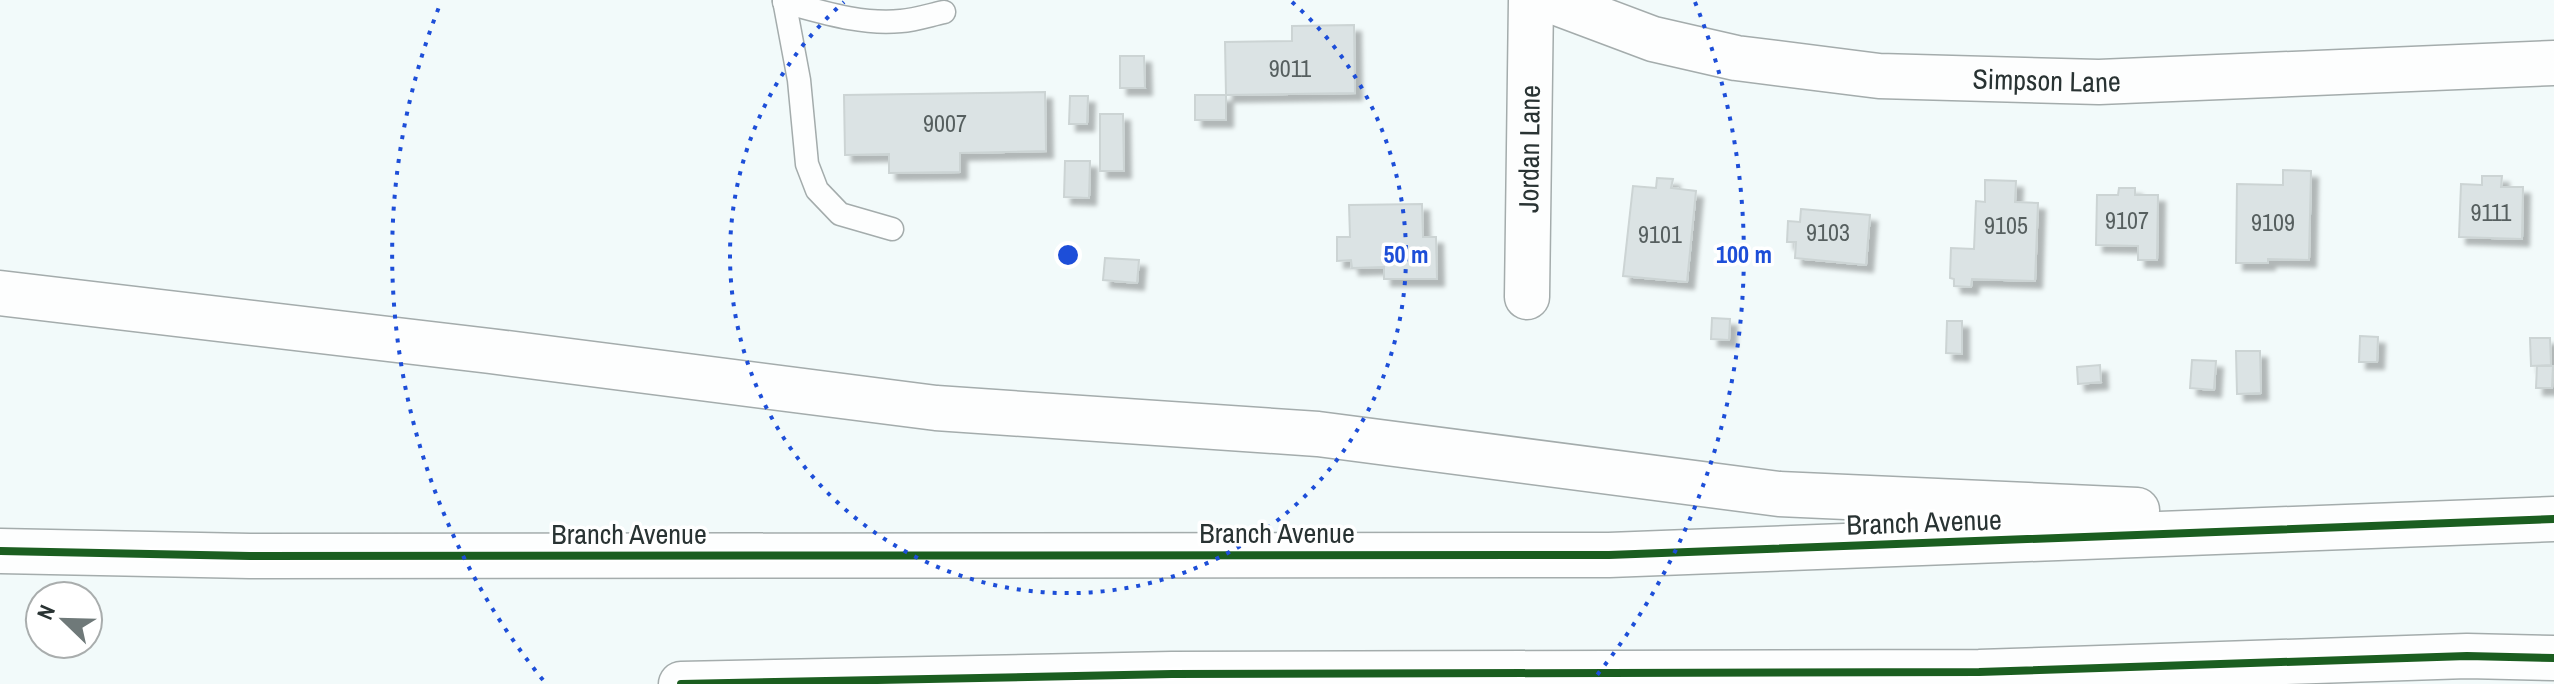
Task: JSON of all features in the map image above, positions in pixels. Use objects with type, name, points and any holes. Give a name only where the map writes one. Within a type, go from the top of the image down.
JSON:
[{"type":"main road","name":"Jordan Lane","points":[[1527,297],[1531,0]]},
{"type":"main road","name":"Simpson Lane","points":[[1549,0],[1653,39],[1694,49],[1736,58],[1879,76],[2099,82],[2554,63]]},
{"type":"main road","points":[[0,293],[936,408],[1318,434],[1779,494],[2435,524]]},
{"type":"main road","name":"Branch Avenue","points":[[0,551],[250,556],[1609,555],[2554,519]]},
{"type":"main road","points":[[681,684],[1172,674],[1979,672],[2467,656],[2554,658]]},
{"type":"main road","points":[[1663,684],[1788,672]]},
{"type":"lane","points":[[892,229],[840,214],[817,190],[807,164],[799,80],[784,1],[844,18],[873,22],[903,21],[944,12]]},
{"type":"building","points":[[1354,25],[1355,93],[1226,95],[1225,42],[1292,41],[1292,26]]},
{"type":"building","points":[[1120,56],[1144,56],[1145,88],[1120,88]]},
{"type":"building","points":[[1045,92],[1046,151],[960,153],[960,172],[889,173],[889,154],[845,155],[844,95]]},
{"type":"building","points":[[1195,95],[1226,95],[1226,120],[1195,120]]},
{"type":"building","points":[[1070,96],[1088,96],[1087,124],[1069,124]]},
{"type":"building","points":[[1100,114],[1123,114],[1124,171],[1100,171]]},
{"type":"building","points":[[1065,161],[1090,161],[1089,198],[1064,197]]},
{"type":"building","points":[[2283,170],[2311,171],[2309,260],[2268,259],[2268,263],[2236,263],[2237,184],[2283,185]]},
{"type":"building","points":[[2482,176],[2502,176],[2501,187],[2523,187],[2522,239],[2459,237],[2461,184],[2482,185]]},
{"type":"building","points":[[1657,178],[1673,179],[1671,188],[1696,191],[1687,282],[1623,276],[1633,186],[1656,188]]},
{"type":"building","points":[[1985,180],[2016,181],[2015,202],[2038,203],[2035,281],[1972,279],[1971,287],[1954,286],[1954,279],[1950,278],[1951,248],[1974,249],[1976,201],[1985,202]]},
{"type":"building","points":[[2119,188],[2135,188],[2135,195],[2158,195],[2157,260],[2138,260],[2138,246],[2096,245],[2097,195],[2118,195]]},
{"type":"building","points":[[1422,204],[1423,237],[1436,237],[1437,279],[1384,279],[1384,267],[1352,268],[1351,260],[1337,261],[1337,237],[1350,237],[1349,205]]},
{"type":"building","points":[[1801,209],[1870,215],[1866,265],[1795,258],[1796,242],[1787,242],[1788,221],[1800,222]]},
{"type":"building","points":[[1105,258],[1139,260],[1137,283],[1103,280]]},
{"type":"building","points":[[1712,318],[1730,319],[1729,340],[1711,339]]},
{"type":"building","points":[[1947,321],[1962,321],[1962,354],[1946,353]]},
{"type":"building","points":[[2360,336],[2378,337],[2377,362],[2359,362]]},
{"type":"building","points":[[2530,338],[2550,338],[2551,365],[2531,366]]},
{"type":"building","points":[[2236,351],[2260,351],[2261,393],[2237,394]]},
{"type":"building","points":[[2192,360],[2216,361],[2214,390],[2190,388]]},
{"type":"building","points":[[2100,365],[2101,382],[2078,384],[2077,367]]},
{"type":"building","points":[[2537,366],[2553,366],[2552,388],[2536,388]]},
{"type":"cycle path","points":[[0,551],[250,556],[1609,555],[2554,519]]},
{"type":"cycle path","points":[[681,684],[1172,674],[1979,672],[2467,656],[2554,658]]}]
